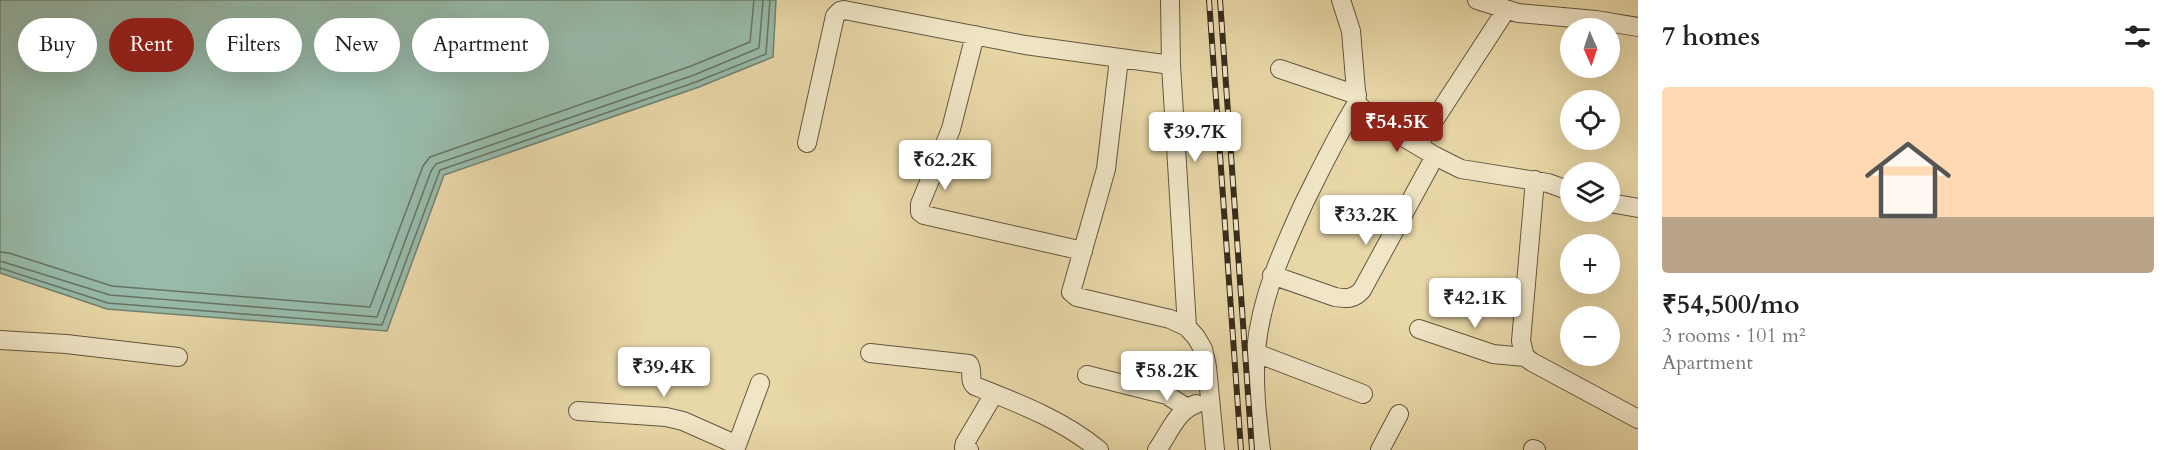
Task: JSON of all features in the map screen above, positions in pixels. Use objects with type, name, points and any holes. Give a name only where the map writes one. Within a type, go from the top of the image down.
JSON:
[{"type":"street","points":[[1170,0],[1171,66],[1187,327]]},
{"type":"street","points":[[1341,0],[1351,31],[1357,99],[1371,118],[1461,169],[1534,180],[1560,187]]},
{"type":"street","points":[[1477,0],[1506,10],[1638,27]]},
{"type":"street","points":[[807,143],[836,16],[840,11],[855,5],[975,35],[1036,47],[1171,66]]},
{"type":"street","points":[[1418,145],[1506,10]]},
{"type":"street","points":[[975,35],[951,129],[920,204],[920,212],[924,215],[1083,251]]},
{"type":"street","points":[[1119,58],[1106,169],[1071,289],[1073,296],[1170,319],[1187,327],[1196,337],[1203,349],[1207,367],[1215,450]]},
{"type":"street","points":[[1280,69],[1357,99]]},
{"type":"street","points":[[1261,450],[1256,353],[1264,302],[1272,275],[1338,133],[1357,99]]},
{"type":"street","points":[[1272,275],[1335,297],[1357,296],[1435,156]]},
{"type":"street","points":[[1525,357],[1521,341],[1534,180]]},
{"type":"street","points":[[1620,205],[1638,208]]},
{"type":"street","points":[[1419,328],[1493,354],[1525,357],[1541,368],[1638,419]]},
{"type":"street","points":[[0,340],[66,344],[178,357]]},
{"type":"street","points":[[870,353],[969,364],[972,384],[1060,424],[1099,450]]},
{"type":"street","points":[[1256,353],[1363,394]]},
{"type":"street","points":[[1087,375],[1167,394],[1187,408]]},
{"type":"street","points":[[578,411],[666,417],[684,422],[736,448],[760,383]]},
{"type":"street","points":[[967,450],[964,447],[965,443],[994,394]]},
{"type":"street","points":[[1157,450],[1180,414],[1187,408],[1209,400]]},
{"type":"street","points":[[1380,450],[1399,414]]},
{"type":"water","points":[[0,0],[776,0],[773,57],[699,87],[444,175],[387,331],[107,309],[0,273]]},
{"type":"railway","points":[[1209,0],[1241,450]]},
{"type":"railway","points":[[1220,0],[1252,450]]}]
